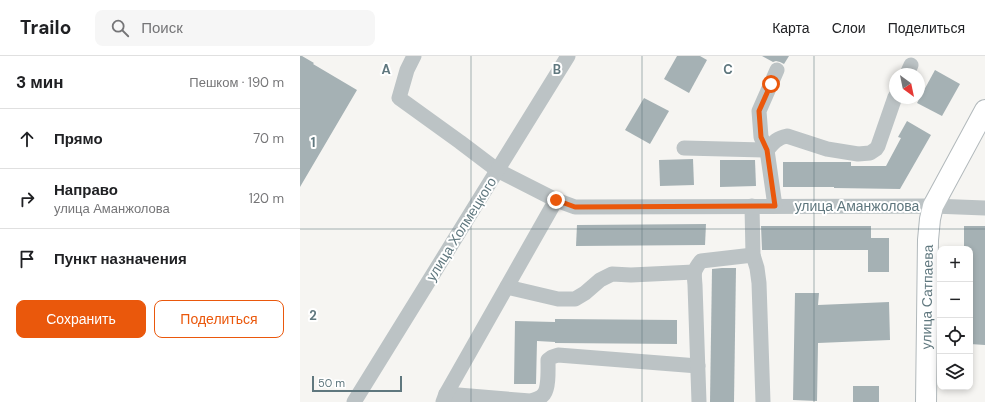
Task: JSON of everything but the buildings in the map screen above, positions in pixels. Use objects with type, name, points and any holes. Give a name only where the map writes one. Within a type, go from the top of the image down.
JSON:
[{"type":"main road","name":"улица Сатпаева","points":[[926,402],[928,240],[930,219],[933,206],[985,110]]},
{"type":"street","name":"улица Аманжолова","points":[[414,56],[407,70],[399,98],[497,170],[556,200],[575,207],[933,206],[985,208]]},
{"type":"street","name":"улица Холмецкого","points":[[354,402],[568,56]]},
{"type":"street","points":[[775,206],[767,150],[761,137],[759,111],[777,70]]},
{"type":"street","points":[[684,148],[767,150],[776,140],[787,136],[827,149],[858,154],[870,153],[878,146],[893,104]]},
{"type":"street","points":[[556,200],[445,398],[530,402],[536,400],[544,394],[546,388],[548,360],[558,355],[698,366]]},
{"type":"street","points":[[752,206],[753,256],[757,268],[759,283],[763,402]]},
{"type":"street","points":[[699,402],[694,272],[701,261],[753,256]]},
{"type":"street","points":[[507,287],[558,299],[575,298],[585,293],[600,280],[612,274],[631,275],[694,272]]},
{"type":"route","points":[[556,200],[575,207],[775,206],[767,150],[761,137],[759,111],[771,84]]}]
